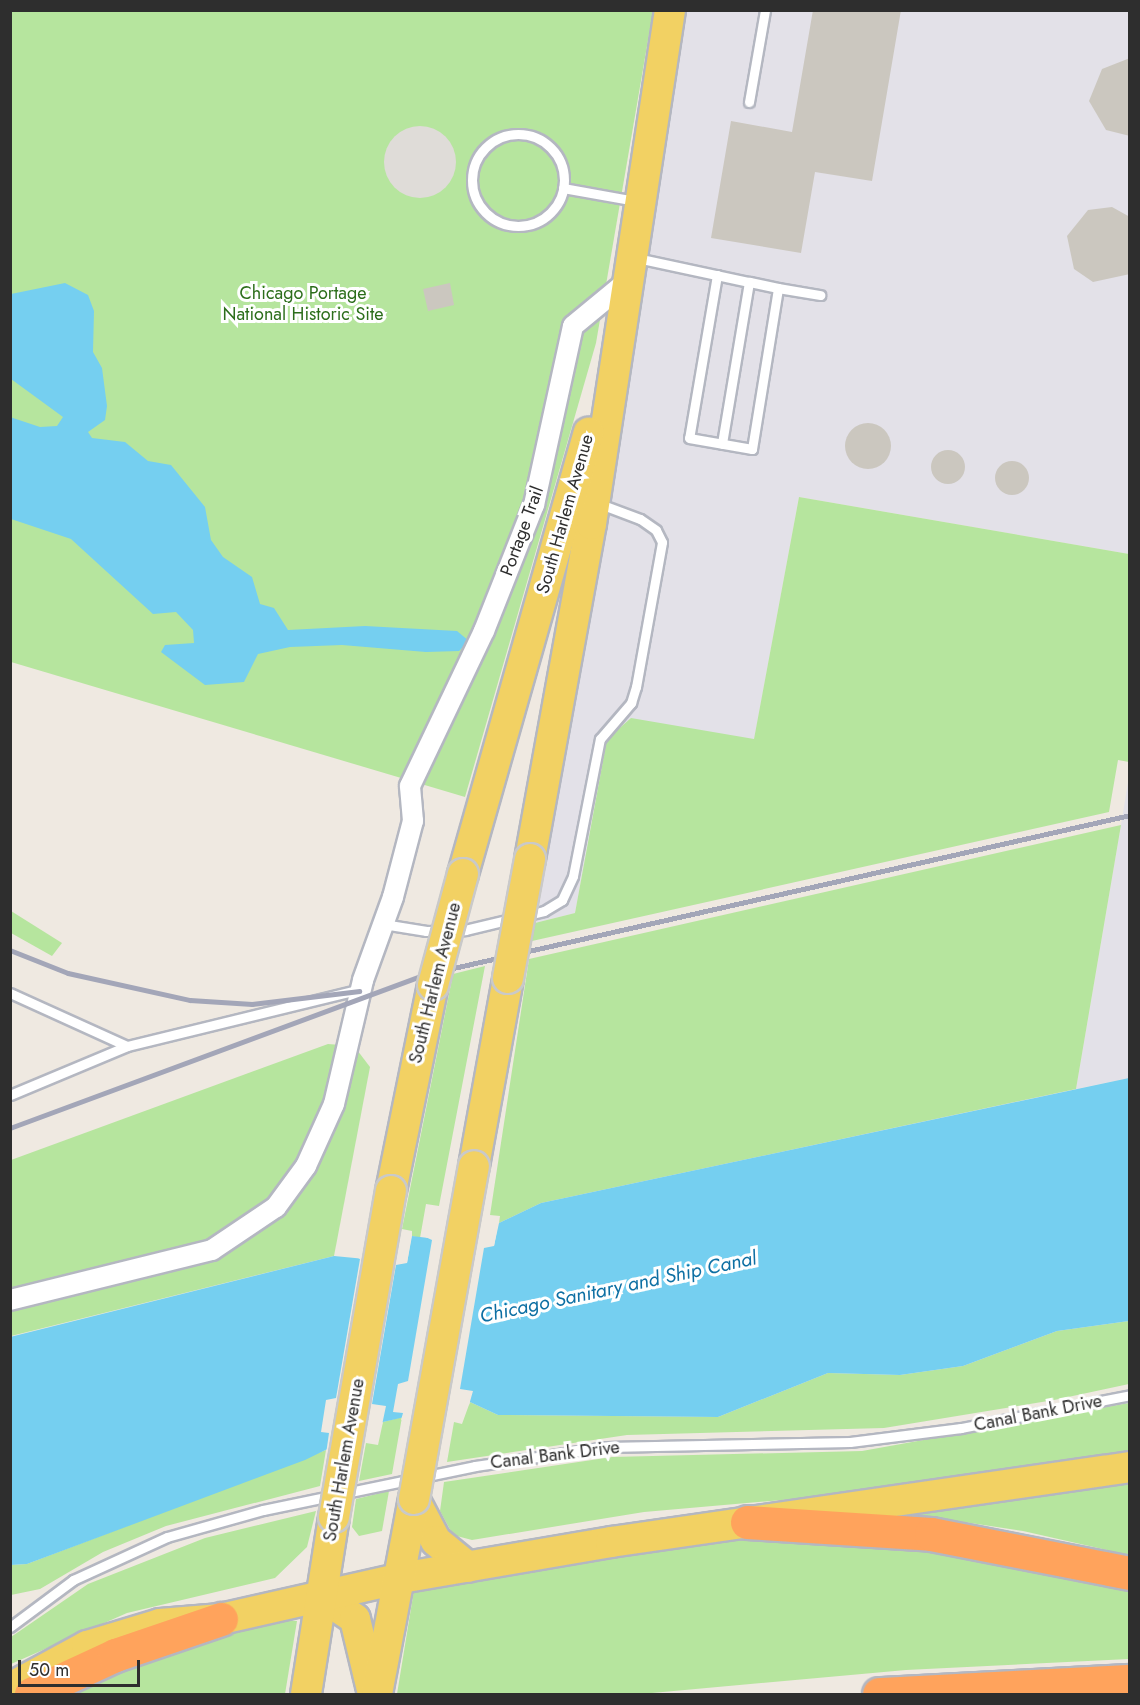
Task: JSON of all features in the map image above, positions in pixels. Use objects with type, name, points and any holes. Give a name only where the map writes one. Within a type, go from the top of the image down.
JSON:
[{"type":"highway","points":[[747,1522],[931,1534],[1130,1573]]},
{"type":"highway","points":[[31,1695],[115,1655],[221,1619]]},
{"type":"highway","points":[[879,1695],[1130,1681]]},
{"type":"main road","name":"South Harlem Avenue","points":[[375,1695],[401,1578],[594,503],[626,270],[670,10]]},
{"type":"main road","name":"South Harlem Avenue","points":[[306,1695],[320,1594],[417,1054],[463,874],[587,439],[626,270]]},
{"type":"main road","points":[[10,1688],[87,1646],[160,1624],[221,1619],[320,1594],[468,1567],[747,1522],[1130,1467]]},
{"type":"main road","points":[[414,1499],[436,1541],[468,1567]]},
{"type":"main road","points":[[320,1594],[347,1610],[362,1633],[375,1695]]},
{"type":"street","name":"Portage Trail","points":[[383,924],[413,821],[410,786],[484,631],[534,505],[573,326],[626,270]]},
{"type":"street","points":[[10,1300],[212,1250],[276,1207],[306,1166],[334,1104],[360,989],[383,924]]},
{"type":"lane","points":[[750,102],[765,10]]},
{"type":"lane","points":[[529,135],[558,156],[563,188],[544,217],[508,225],[481,208],[471,176],[476,159],[494,140],[529,135]]},
{"type":"lane","points":[[563,188],[638,201]]},
{"type":"lane","points":[[626,270],[717,275],[820,294]]},
{"type":"lane","points":[[717,275],[689,438],[752,449],[778,288]]},
{"type":"lane","points":[[722,444],[749,282]]},
{"type":"lane","points":[[383,924],[426,931],[465,930],[544,911],[562,900],[573,876],[600,739],[631,703],[636,687],[662,542],[656,530],[640,519],[594,503]]},
{"type":"lane","points":[[10,1095],[127,1046],[360,989]]},
{"type":"lane","points":[[10,993],[127,1046]]},
{"type":"lane","name":"Canal Bank Drive","points":[[10,1627],[73,1580],[167,1537],[263,1510],[475,1466],[607,1447],[850,1442],[961,1428],[1130,1395]]},
{"type":"shaded area","points":[[687,11],[1129,11],[1129,554],[799,497],[754,740],[630,719],[607,739],[575,913],[535,923]]},
{"type":"shaded area","points":[[420,126],[440,132],[450,142],[456,162],[450,182],[440,192],[420,198],[400,192],[390,182],[384,162],[390,142],[400,132]]},
{"type":"shaded area","points":[[1129,776],[1129,1078],[1076,1089],[1121,825]]},
{"type":"green space","name":"Chicago Portage National Historic Site","points":[[10,11],[653,11],[596,343],[465,797],[11,662]]},
{"type":"green space","points":[[799,497],[1129,554],[1129,762],[1118,760],[1109,812],[532,941],[535,923],[575,913],[607,739],[631,718],[754,739]]},
{"type":"green space","points":[[1121,825],[1076,1089],[541,1203],[499,1223],[500,1216],[490,1215],[529,959]]},
{"type":"green space","points":[[11,911],[62,943],[52,956],[11,933]]},
{"type":"green space","points":[[485,966],[439,1206],[426,1204],[420,1238],[412,1236],[412,1231],[402,1229],[453,974]]},
{"type":"green space","points":[[328,1044],[354,1046],[370,1067],[334,1256],[11,1336],[11,1160]]},
{"type":"green space","points":[[1129,1321],[1129,1384],[1054,1400],[884,1428],[627,1435],[447,1462],[454,1422],[462,1424],[470,1402],[498,1415],[718,1417],[828,1373],[900,1375],[963,1366],[1057,1331]]},
{"type":"green space","points":[[1129,1403],[1129,1459],[851,1494],[644,1512],[472,1540],[453,1535],[440,1511],[444,1482],[612,1457],[862,1451]]},
{"type":"green space","points":[[402,1417],[392,1474],[359,1481],[366,1443],[378,1445],[383,1422]]},
{"type":"green space","points":[[326,1450],[320,1486],[166,1526],[103,1552],[40,1589],[11,1595],[11,1565],[27,1564]]},
{"type":"green space","points":[[1129,1474],[1129,1555],[1023,1531],[918,1515],[918,1505]]},
{"type":"green space","points":[[389,1491],[382,1531],[359,1536],[352,1527],[356,1499]]},
{"type":"green space","points":[[316,1511],[307,1547],[275,1578],[127,1613],[11,1664],[11,1637],[88,1584],[205,1538]]},
{"type":"green space","points":[[763,1539],[923,1543],[1129,1582],[1129,1659],[906,1670],[641,1694],[397,1694],[414,1590],[702,1542]]},
{"type":"green space","points":[[269,1619],[297,1621],[285,1694],[56,1694],[108,1670]]},
{"type":"water","points":[[65,283],[88,295],[94,311],[93,352],[102,368],[107,406],[105,420],[88,432],[92,438],[125,442],[148,461],[171,465],[205,507],[211,540],[223,557],[252,577],[260,604],[274,608],[288,630],[365,626],[457,631],[469,641],[459,651],[426,652],[342,645],[290,647],[258,654],[244,682],[205,685],[161,652],[165,645],[194,643],[193,630],[176,612],[153,614],[71,539],[11,519],[10,417],[40,427],[57,426],[63,417],[11,379],[11,294]]},
{"type":"water","name":"Chicago Sanitary and Ship Canal","points":[[1129,1078],[1129,1321],[1057,1331],[963,1366],[900,1375],[828,1373],[718,1417],[498,1415],[470,1402],[383,1422],[305,1460],[27,1564],[11,1565],[10,1337],[334,1256],[407,1263],[412,1236],[494,1246],[499,1223],[541,1203]]},
{"type":"pier","points":[[499,1219],[494,1246],[484,1248],[460,1389],[473,1391],[469,1405],[401,1420],[403,1413],[393,1412],[398,1384],[408,1381],[432,1240],[421,1235],[492,1244]]},
{"type":"pier","points":[[412,1233],[407,1263],[396,1265],[372,1404],[386,1406],[382,1425],[326,1454],[329,1433],[321,1432],[326,1400],[336,1398],[360,1259],[349,1253],[404,1261]]},
{"type":"building","points":[[813,10],[901,10],[872,181],[815,172],[801,253],[711,238],[731,121],[792,132]]},
{"type":"building","points":[[1130,58],[1130,136],[1106,130],[1089,101],[1102,69]]},
{"type":"building","points":[[1112,207],[1130,217],[1130,274],[1093,282],[1074,269],[1067,236],[1088,210]]},
{"type":"building","points":[[450,283],[454,305],[428,311],[423,289]]},
{"type":"building","points":[[868,423],[884,430],[891,446],[884,462],[868,469],[852,462],[845,446],[852,430]]},
{"type":"building","points":[[948,450],[960,455],[965,467],[960,479],[948,484],[936,479],[931,467],[936,455]]},
{"type":"building","points":[[1012,461],[1024,466],[1029,478],[1024,490],[1012,495],[1000,490],[995,478],[1000,466]]},
{"type":"railway","points":[[10,1128],[427,974],[1130,815]]},
{"type":"railway","points":[[10,950],[68,973],[190,1000],[252,1004],[359,991]]}]
